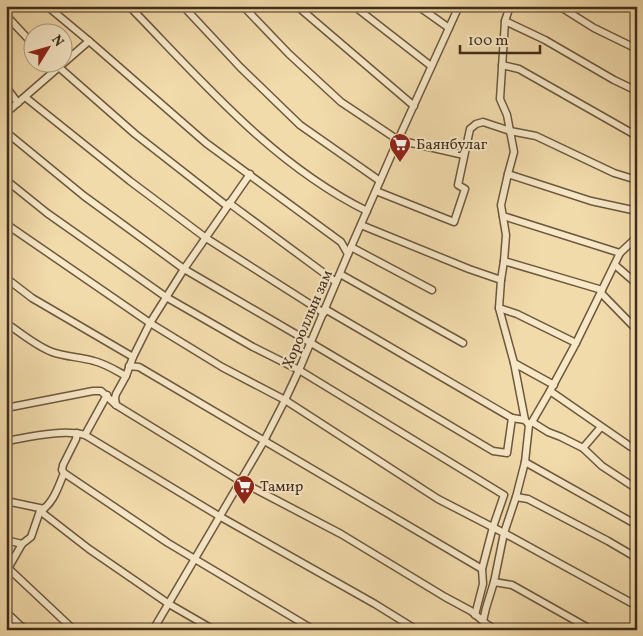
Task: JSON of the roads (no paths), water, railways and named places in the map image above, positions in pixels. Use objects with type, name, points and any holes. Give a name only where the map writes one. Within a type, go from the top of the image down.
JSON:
[{"type":"street","points":[[47,6],[90,41],[206,143],[340,242],[348,254]]},
{"type":"street","points":[[129,6],[234,114],[270,147],[313,180],[367,212]]},
{"type":"street","points":[[184,6],[240,67],[300,125],[380,181]]},
{"type":"street","points":[[243,6],[289,54],[341,102],[398,140],[464,155]]},
{"type":"street","points":[[297,6],[414,106]]},
{"type":"street","points":[[354,6],[431,66]]},
{"type":"street","points":[[418,6],[449,28]]},
{"type":"street","name":"Хорооллын зам","points":[[153,630],[264,440],[285,400],[398,140],[459,6]]},
{"type":"street","points":[[483,625],[504,533],[525,462],[529,422],[499,308],[506,235],[501,205],[514,152],[507,114],[500,99],[505,22],[510,6]]},
{"type":"street","points":[[559,6],[594,28],[637,49]]},
{"type":"street","points":[[6,15],[22,32]]},
{"type":"street","points":[[505,22],[545,40],[614,80],[637,91]]},
{"type":"street","points":[[72,57],[90,41]]},
{"type":"street","points":[[502,66],[519,70],[637,136]]},
{"type":"street","points":[[6,113],[54,72]]},
{"type":"street","points":[[64,72],[135,134],[336,282]]},
{"type":"street","points":[[6,87],[18,103]]},
{"type":"street","points":[[25,97],[130,181],[206,238],[324,311],[512,418],[529,422],[583,448],[602,466],[637,488]]},
{"type":"street","points":[[376,191],[454,222],[465,189],[458,186],[470,129],[476,124],[483,122],[510,131],[536,136],[614,173],[637,180]]},
{"type":"street","points":[[6,132],[84,196],[184,269],[311,342],[493,451],[507,453],[512,418]]},
{"type":"street","points":[[116,405],[116,394],[150,324],[184,269],[250,174]]},
{"type":"street","points":[[508,174],[591,201],[637,211]]},
{"type":"street","points":[[6,180],[47,213],[166,297],[253,347],[299,370],[504,496],[493,527],[482,569],[483,584],[475,615]]},
{"type":"street","points":[[503,216],[620,253]]},
{"type":"street","points":[[6,224],[150,324],[222,367],[285,400],[438,499],[637,606]]},
{"type":"street","points":[[361,224],[468,269],[501,280]]},
{"type":"street","points":[[529,422],[552,388],[620,253],[637,237]]},
{"type":"street","points":[[351,247],[432,290]]},
{"type":"street","points":[[504,261],[601,291],[637,330]]},
{"type":"street","points":[[615,265],[637,284]]},
{"type":"street","points":[[340,274],[463,343]]},
{"type":"street","points":[[6,278],[32,298],[133,357]]},
{"type":"street","points":[[499,308],[517,314],[576,343]]},
{"type":"street","points":[[6,323],[52,352],[93,360],[109,366],[126,376]]},
{"type":"street","points":[[514,363],[552,388],[601,427],[631,447],[637,447]]},
{"type":"street","points":[[129,366],[139,367],[482,569]]},
{"type":"street","points":[[6,408],[101,391],[116,405],[240,481],[341,534],[471,611],[483,625],[496,630]]},
{"type":"street","points":[[85,435],[107,395]]},
{"type":"street","points":[[583,448],[601,427]]},
{"type":"street","points":[[6,441],[66,432],[85,435],[219,516],[375,604],[417,630]]},
{"type":"street","points":[[74,630],[7,570],[22,544],[31,537],[42,510],[55,494],[64,473],[62,470],[63,466],[77,433]]},
{"type":"street","points":[[525,462],[637,525]]},
{"type":"street","points":[[64,473],[168,543],[314,630]]},
{"type":"street","points":[[516,496],[528,499],[637,558]]},
{"type":"street","points":[[6,501],[42,510],[89,549],[169,604],[214,630]]},
{"type":"street","points":[[6,540],[22,544]]},
{"type":"street","points":[[494,582],[512,585],[592,630]]},
{"type":"street","points":[[6,612],[25,630]]},
{"type":"place","name":"Баянбулаг","points":[[400,163]]},
{"type":"place","name":"Тамир","points":[[244,505]]}]
